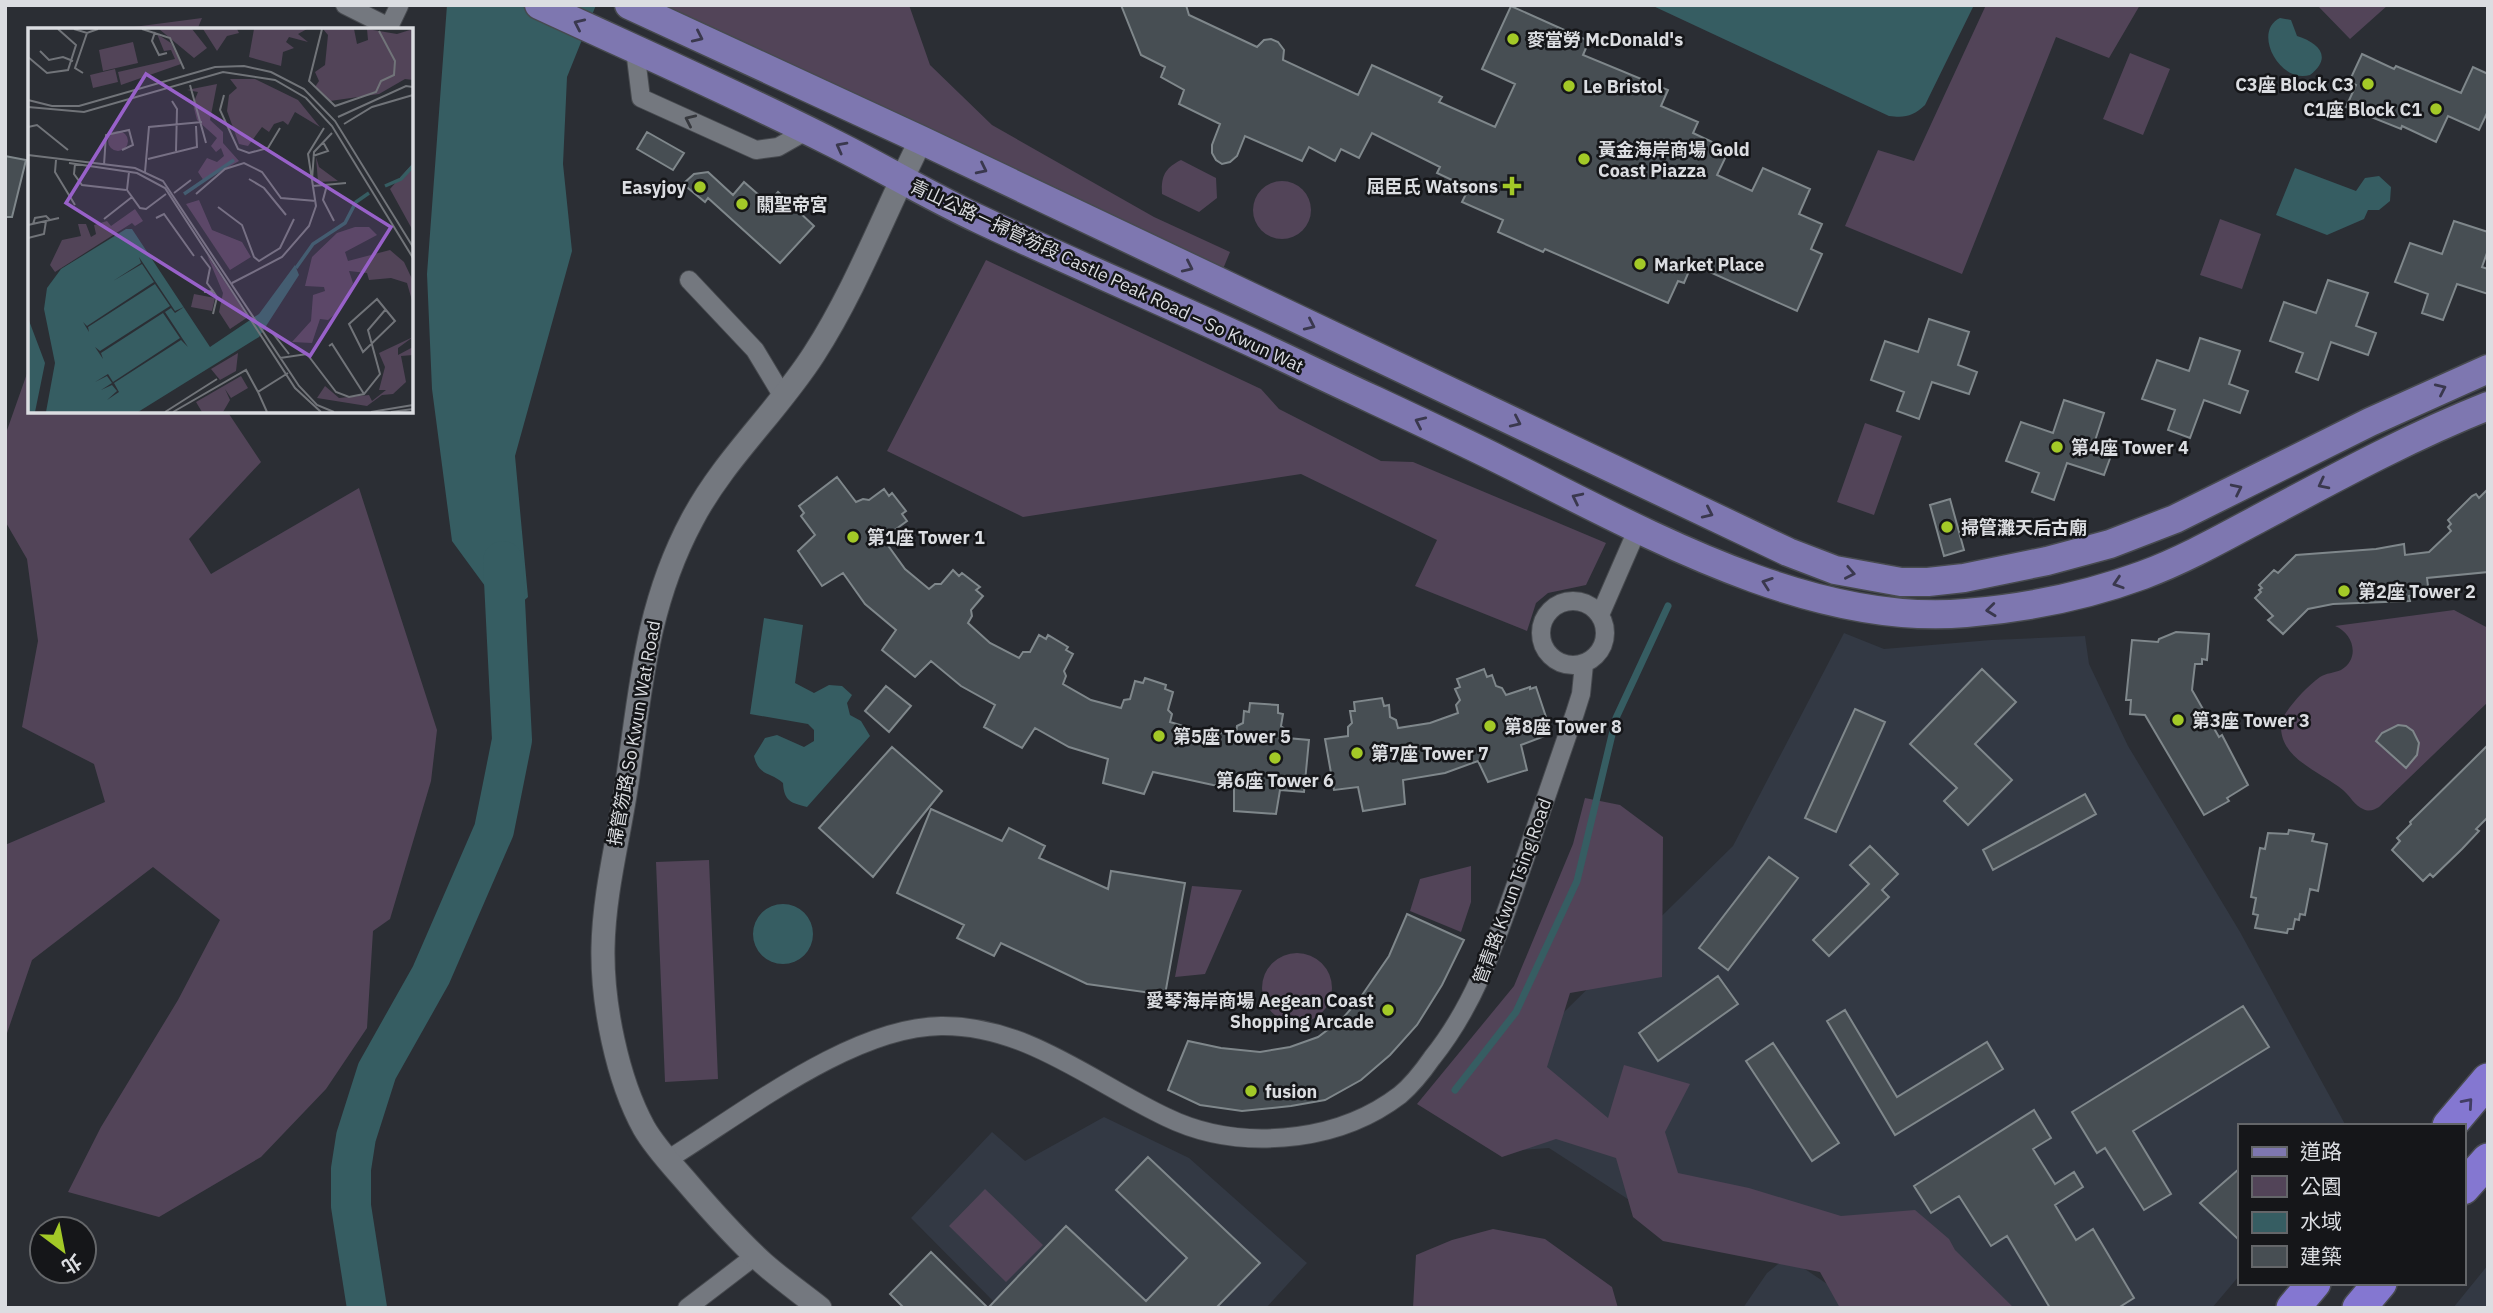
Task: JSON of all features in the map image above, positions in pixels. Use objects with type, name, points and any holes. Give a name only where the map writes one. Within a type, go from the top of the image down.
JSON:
[{"type":"highway","points":[[2451,1124],[2488,1080]]},
{"type":"highway","points":[[2465,1186],[2488,1160]]},
{"type":"highway","points":[[2294,1308],[2312,1285]]},
{"type":"highway","points":[[2359,1308],[2378,1285]]},
{"type":"main road","name":"青山公路－掃管笏段 Castle Peak Road – So Kwun Wat","points":[[539,5],[808,130],[978,219],[1232,333],[1639,528],[1744,574],[1830,602],[1884,611],[1959,614],[2008,608],[2098,590],[2146,574],[2192,554],[2384,453],[2488,406]]},
{"type":"main road","points":[[632,7],[921,140],[1788,552],[1835,570],[1901,582],[1928,582],[1964,578],[2047,561],[2110,544],[2175,519],[2370,422],[2488,369]]},
{"type":"street","points":[[345,5],[389,27],[399,6]]},
{"type":"street","points":[[627,46],[642,98],[726,137],[756,150],[778,147],[808,130]]},
{"type":"street","name":"掃管笏路 So Kwun Wat Road","points":[[796,1308],[760,1260],[667,1160],[644,1128],[615,1049],[608,1016],[603,948],[610,874],[624,801],[643,664],[660,594],[691,522],[711,487],[813,355],[846,298],[921,140]]},
{"type":"street","points":[[689,280],[755,350],[782,395]]},
{"type":"street","points":[[1601,615],[1639,528]]},
{"type":"street","points":[[1572,600],[1583,602],[1601,615],[1606,634],[1604,643],[1600,652],[1584,664],[1573,666],[1561,663],[1545,649],[1541,628],[1544,617],[1561,603],[1572,600]]},
{"type":"street","name":"管青路 Kwun Tsing Road","points":[[667,1160],[787,1084],[840,1054],[883,1036],[915,1028],[941,1026],[991,1031],[1046,1051],[1165,1117],[1199,1131],[1229,1136],[1280,1138],[1336,1129],[1369,1114],[1401,1094],[1423,1070],[1444,1043],[1482,978],[1575,713],[1581,694],[1584,664]]},
{"type":"street","points":[[687,1308],[760,1260]]},
{"type":"street","name":"掃管笏路 So Kwun Wat Road","points":[[760,1260],[820,1308]]},
{"type":"shaded area","points":[[1844,633],[1884,649],[2085,636],[2089,664],[2128,746],[2240,932],[2345,1124],[2238,1124],[2238,1277],[2212,1308],[1914,1308],[1812,1217],[1688,1238],[1549,1148],[1508,1151],[1562,1014],[1733,846]]},
{"type":"shaded area","points":[[1104,1117],[1189,1158],[1307,1263],[1266,1308],[1000,1308],[911,1218],[992,1132],[1025,1161]]},
{"type":"shaded area","points":[[1787,1257],[1863,1308],[1743,1308],[1767,1273]]},
{"type":"shaded area","points":[[2488,1265],[2488,1308],[2453,1308]]},
{"type":"green space","points":[[648,5],[909,5],[930,65],[992,125],[1154,217],[1230,252],[1223,269]]},
{"type":"green space","points":[[1986,5],[2140,5],[2109,58],[2056,37],[1962,274],[1845,226],[1878,150],[1914,161]]},
{"type":"green space","points":[[2317,5],[2388,5],[2350,39]]},
{"type":"green space","points":[[202,18],[198,28],[126,28]]},
{"type":"green space","points":[[2130,53],[2170,69],[2143,135],[2103,119]]},
{"type":"green space","points":[[1181,160],[1216,178],[1217,198],[1199,212],[1162,194],[1165,173]]},
{"type":"green space","points":[[1276,181],[1288,181],[1303,189],[1311,204],[1311,216],[1303,231],[1288,239],[1276,239],[1261,231],[1253,216],[1253,204],[1261,189]]},
{"type":"green space","points":[[2220,219],[2261,234],[2242,289],[2200,275]]},
{"type":"green space","points":[[986,260],[1261,389],[1279,409],[1381,461],[1413,462],[1606,543],[1586,585],[1548,593],[1536,603],[1527,631],[1415,586],[1437,540],[1301,474],[1023,517],[887,451]]},
{"type":"green space","points":[[28,371],[28,413],[228,413],[261,462],[189,539],[211,574],[359,488],[437,730],[431,781],[390,919],[373,931],[367,1028],[326,1089],[261,1157],[159,1217],[68,1192],[101,1127],[178,1000],[220,920],[153,867],[32,960],[5,1039],[5,845],[105,802],[94,764],[22,727],[38,641],[27,559],[5,521],[5,436]]},
{"type":"green space","points":[[1865,423],[1902,436],[1874,515],[1837,502]]},
{"type":"green space","points":[[2454,610],[2488,628],[2488,702],[2379,807],[2363,809],[2343,790],[2292,753],[2281,732],[2282,719],[2299,696],[2315,681],[2341,670],[2351,659],[2353,653],[2350,640],[2335,626]]},
{"type":"green space","points":[[1585,798],[1620,805],[1663,837],[1662,977],[1570,993],[1547,1067],[1608,1118],[1624,1065],[1690,1084],[1665,1132],[1678,1173],[1749,1188],[1841,1216],[1915,1210],[1949,1239],[1955,1250],[2014,1308],[1840,1308],[1820,1272],[1663,1241],[1633,1217],[1616,1158],[1556,1139],[1502,1157],[1417,1104],[1514,986],[1573,844]]},
{"type":"green space","points":[[709,860],[718,1079],[665,1082],[656,862]]},
{"type":"green space","points":[[1471,866],[1471,902],[1461,932],[1410,911],[1420,879]]},
{"type":"green space","points":[[1192,886],[1242,890],[1205,974],[1175,977]]},
{"type":"green space","points":[[1290,953],[1304,953],[1317,959],[1326,968],[1332,988],[1330,1001],[1322,1013],[1304,1023],[1290,1023],[1277,1017],[1268,1008],[1262,995],[1262,981],[1268,968],[1277,959]]},
{"type":"green space","points":[[985,1189],[1043,1245],[1006,1282],[949,1226]]},
{"type":"green space","points":[[1493,1229],[1545,1239],[1612,1287],[1618,1308],[1413,1308],[1416,1255],[1452,1240]]},
{"type":"water","points":[[447,5],[596,5],[567,77],[563,164],[572,251],[515,456],[528,597],[507,616],[452,541],[432,389],[427,274]]},
{"type":"water","points":[[1651,5],[1974,5],[1925,105],[1913,114],[1900,117],[1889,116]]},
{"type":"water","points":[[2280,18],[2291,20],[2297,36],[2312,43],[2320,51],[2321,62],[2310,75],[2299,76],[2288,72],[2273,55],[2269,34],[2272,25]]},
{"type":"water","points":[[2295,168],[2356,191],[2365,178],[2379,176],[2391,187],[2390,201],[2379,210],[2368,210],[2364,219],[2327,235],[2276,215]]},
{"type":"water","points":[[764,618],[803,625],[795,683],[814,693],[829,685],[842,686],[852,695],[847,703],[850,715],[861,721],[870,736],[807,807],[789,800],[783,783],[762,771],[754,756],[765,738],[777,735],[804,747],[814,741],[814,730],[808,724],[750,714]]},
{"type":"water","points":[[783,904],[804,913],[813,934],[804,955],[783,964],[762,955],[753,934],[762,913]]},
{"type":"building","name":"黃金海岸商場 Gold Coast Piazza","points":[[1121,5],[1186,5],[1189,15],[1257,47],[1264,40],[1278,42],[1284,50],[1283,60],[1358,95],[1372,65],[1442,97],[1439,102],[1495,127],[1515,84],[1482,69],[1511,6],[1589,41],[1583,55],[1668,90],[1661,106],[1698,122],[1693,133],[1729,150],[1717,175],[1752,191],[1763,168],[1810,189],[1799,214],[1822,224],[1811,249],[1822,254],[1797,311],[1692,264],[1684,283],[1678,281],[1668,303],[1545,249],[1543,252],[1498,232],[1503,220],[1462,202],[1469,188],[1437,173],[1440,167],[1372,133],[1359,158],[1341,149],[1335,161],[1309,147],[1302,161],[1245,136],[1237,156],[1222,164],[1212,153],[1212,145],[1220,124],[1179,104],[1184,90],[1161,77],[1165,67],[1141,55]]},
{"type":"building","points":[[2362,54],[2394,69],[2396,66],[2461,93],[2473,67],[2488,74],[2488,111],[2479,130],[2448,116],[2436,142],[2402,126],[2401,129],[2346,107],[2356,85],[2349,82]]},
{"type":"building","points":[[647,132],[684,153],[673,170],[637,149]]},
{"type":"building","points":[[5,156],[26,160],[12,217],[5,217]]},
{"type":"building","points":[[708,172],[733,195],[744,182],[768,203],[778,192],[814,226],[780,263],[708,198],[705,202],[683,184],[694,174]]},
{"type":"building","points":[[2454,221],[2488,232],[2488,250],[2482,267],[2488,269],[2488,294],[2457,284],[2443,320],[2422,313],[2428,294],[2395,282],[2410,243],[2442,254]]},
{"type":"building","points":[[2328,280],[2368,293],[2356,326],[2376,333],[2368,355],[2331,342],[2318,380],[2296,372],[2303,353],[2270,341],[2284,302],[2316,313]]},
{"type":"building","points":[[1929,319],[1969,332],[1958,365],[1977,372],[1969,394],[1932,382],[1919,419],[1897,411],[1904,392],[1871,380],[1885,341],[1918,352]]},
{"type":"building","points":[[2200,338],[2240,351],[2229,384],[2248,391],[2240,413],[2204,400],[2190,438],[2168,430],[2175,410],[2142,399],[2157,360],[2189,371]]},
{"type":"building","name":"第4座 Tower 4","points":[[2064,400],[2104,413],[2093,447],[2112,453],[2104,475],[2067,463],[2054,500],[2032,492],[2039,473],[2006,461],[2021,422],[2053,433]]},
{"type":"building","points":[[837,477],[856,502],[869,500],[884,489],[889,496],[892,493],[906,511],[902,514],[907,521],[892,532],[892,538],[887,544],[905,569],[929,589],[935,584],[941,584],[953,570],[959,576],[962,573],[980,587],[976,590],[983,596],[971,610],[972,616],[968,623],[990,643],[1019,658],[1023,652],[1030,652],[1039,635],[1046,639],[1048,635],[1068,647],[1066,650],[1073,654],[1064,671],[1066,676],[1063,684],[1091,700],[1121,708],[1124,700],[1130,699],[1135,681],[1143,683],[1145,678],[1166,685],[1165,689],[1173,692],[1168,710],[1172,714],[1170,722],[1200,731],[1236,734],[1237,726],[1243,723],[1244,711],[1249,712],[1250,703],[1278,705],[1278,713],[1283,714],[1281,726],[1286,730],[1287,738],[1309,740],[1304,792],[1280,790],[1276,814],[1234,811],[1234,787],[1153,772],[1144,794],[1103,783],[1108,759],[1069,747],[1035,728],[1022,748],[984,727],[995,705],[961,686],[931,661],[915,677],[882,650],[896,630],[865,604],[843,573],[822,586],[798,551],[815,535],[801,516],[804,513],[799,506]]},
{"type":"building","name":"第2座 Tower 2","points":[[2488,489],[2488,572],[2427,578],[2429,594],[2409,596],[2410,601],[2333,604],[2308,609],[2283,634],[2268,620],[2273,616],[2255,598],[2261,592],[2259,585],[2274,570],[2278,573],[2296,555],[2376,549],[2404,544],[2405,555],[2429,552],[2451,531],[2448,520],[2472,496],[2476,494],[2479,498]]},
{"type":"building","name":"掃管灘天后古廟","points":[[1950,499],[1964,550],[1944,556],[1930,505]]},
{"type":"building","name":"第3座 Tower 3","points":[[2176,632],[2209,634],[2207,660],[2202,659],[2202,664],[2195,664],[2192,690],[2219,737],[2222,735],[2248,785],[2227,798],[2229,801],[2204,815],[2145,715],[2130,714],[2131,700],[2126,700],[2132,640],[2158,642],[2159,639]]},
{"type":"building","points":[[1484,669],[1487,677],[1492,675],[1496,686],[1502,688],[1506,695],[1536,687],[1549,726],[1542,729],[1545,736],[1521,745],[1527,770],[1488,782],[1478,761],[1445,773],[1403,780],[1405,804],[1363,811],[1358,787],[1334,790],[1325,739],[1348,736],[1348,727],[1352,723],[1350,711],[1355,711],[1354,702],[1382,698],[1384,706],[1389,705],[1390,717],[1396,720],[1398,728],[1430,723],[1458,713],[1456,705],[1460,700],[1455,689],[1460,687],[1457,679]]},
{"type":"building","points":[[1982,669],[2016,702],[1975,744],[2012,780],[1968,825],[1944,801],[1957,788],[1910,744]]},
{"type":"building","points":[[886,686],[911,706],[889,732],[865,711]]},
{"type":"building","points":[[1855,709],[1885,722],[1836,832],[1805,818]]},
{"type":"building","points":[[2398,725],[2413,731],[2419,743],[2417,755],[2406,768],[2376,741],[2382,733]]},
{"type":"building","points":[[2488,745],[2488,817],[2462,849],[2433,877],[2430,874],[2423,881],[2392,850],[2400,841],[2397,838]]},
{"type":"building","points":[[892,747],[942,791],[873,877],[819,828]]},
{"type":"building","points":[[2085,794],[2096,814],[1993,870],[1983,850]]},
{"type":"building","points":[[931,809],[1002,841],[1009,828],[1045,846],[1039,858],[1108,889],[1111,871],[1185,883],[1165,995],[1087,984],[1001,943],[994,956],[957,938],[964,925],[897,893]]},
{"type":"building","points":[[2289,830],[2314,834],[2312,841],[2327,844],[2318,891],[2310,889],[2305,915],[2300,914],[2299,920],[2295,919],[2293,929],[2288,929],[2287,933],[2255,928],[2258,915],[2253,914],[2256,898],[2251,897],[2260,848],[2265,849],[2268,833],[2288,834]]},
{"type":"building","points":[[1870,846],[1898,874],[1882,890],[1889,897],[1829,956],[1813,940],[1869,884],[1850,865]]},
{"type":"building","points":[[1769,857],[1798,878],[1728,970],[1699,948]]},
{"type":"building","name":"愛琴海岸商場 Aegean Coast Shopping Arcade","points":[[1407,914],[1464,940],[1442,985],[1417,1025],[1390,1055],[1361,1080],[1325,1100],[1242,1111],[1200,1105],[1168,1090],[1188,1041],[1260,1052],[1290,1047],[1318,1037],[1342,1019],[1358,1001],[1389,956]]},
{"type":"building","points":[[1718,976],[1738,1004],[1658,1061],[1639,1033]]},
{"type":"building","points":[[2243,1006],[2269,1047],[2133,1131],[2171,1194],[2144,1210],[2105,1148],[2097,1153],[2072,1112]]},
{"type":"building","points":[[1845,1010],[1897,1097],[1987,1042],[2003,1069],[1895,1135],[1827,1021]]},
{"type":"building","points":[[1773,1043],[1839,1143],[1812,1161],[1746,1061]]},
{"type":"building","points":[[2034,1110],[2051,1138],[2033,1149],[2055,1184],[2074,1172],[2083,1187],[2055,1205],[2076,1240],[2093,1229],[2134,1298],[2118,1308],[2050,1308],[2007,1236],[1991,1246],[1959,1196],[1931,1213],[1914,1186]]},
{"type":"building","points":[[1148,1157],[1260,1263],[1216,1308],[988,1308],[1066,1226],[1146,1301],[1187,1258],[1116,1190]]},
{"type":"building","points":[[2238,1170],[2238,1239],[2200,1203]]},
{"type":"building","points":[[931,1252],[988,1308],[904,1308],[890,1294]]},
{"type":"waterway","points":[[367,1308],[351,1206],[351,1169],[356,1137],[377,1071],[431,975],[494,830],[512,740],[503,561]]},
{"type":"waterway","points":[[1455,1090],[1516,1012],[1577,881],[1616,718],[1668,606]]},
{"type":"place","name":"麥當勞 McDonald's","points":[[1513,39]]},
{"type":"place","name":"C3座 Block C3","points":[[2368,84]]},
{"type":"place","name":"Le Bristol","points":[[1569,86]]},
{"type":"place","name":"C1座 Block C1","points":[[2436,109]]},
{"type":"place","name":"黃金海岸商場 Gold Coast Piazza","points":[[1584,159]]},
{"type":"place","name":"屈臣氏 Watsons","points":[[1512,186]]},
{"type":"place","name":"Easyjoy","points":[[700,187]]},
{"type":"place","name":"關聖帝宮","points":[[742,204]]},
{"type":"place","name":"Market Place","points":[[1640,264]]},
{"type":"place","name":"第4座 Tower 4","points":[[2057,447]]},
{"type":"place","name":"掃管灘天后古廟","points":[[1947,527]]},
{"type":"place","name":"第1座 Tower 1","points":[[853,537]]},
{"type":"place","name":"第2座 Tower 2","points":[[2344,591]]},
{"type":"place","name":"第3座 Tower 3","points":[[2178,720]]},
{"type":"place","name":"第8座 Tower 8","points":[[1490,726]]},
{"type":"place","name":"第5座 Tower 5","points":[[1159,736]]},
{"type":"place","name":"第7座 Tower 7","points":[[1357,753]]},
{"type":"place","name":"第6座 Tower 6","points":[[1275,758]]},
{"type":"place","name":"愛琴海岸商場 Aegean Coast Shopping Arcade","points":[[1388,1010]]},
{"type":"place","name":"fusion","points":[[1251,1091]]}]
